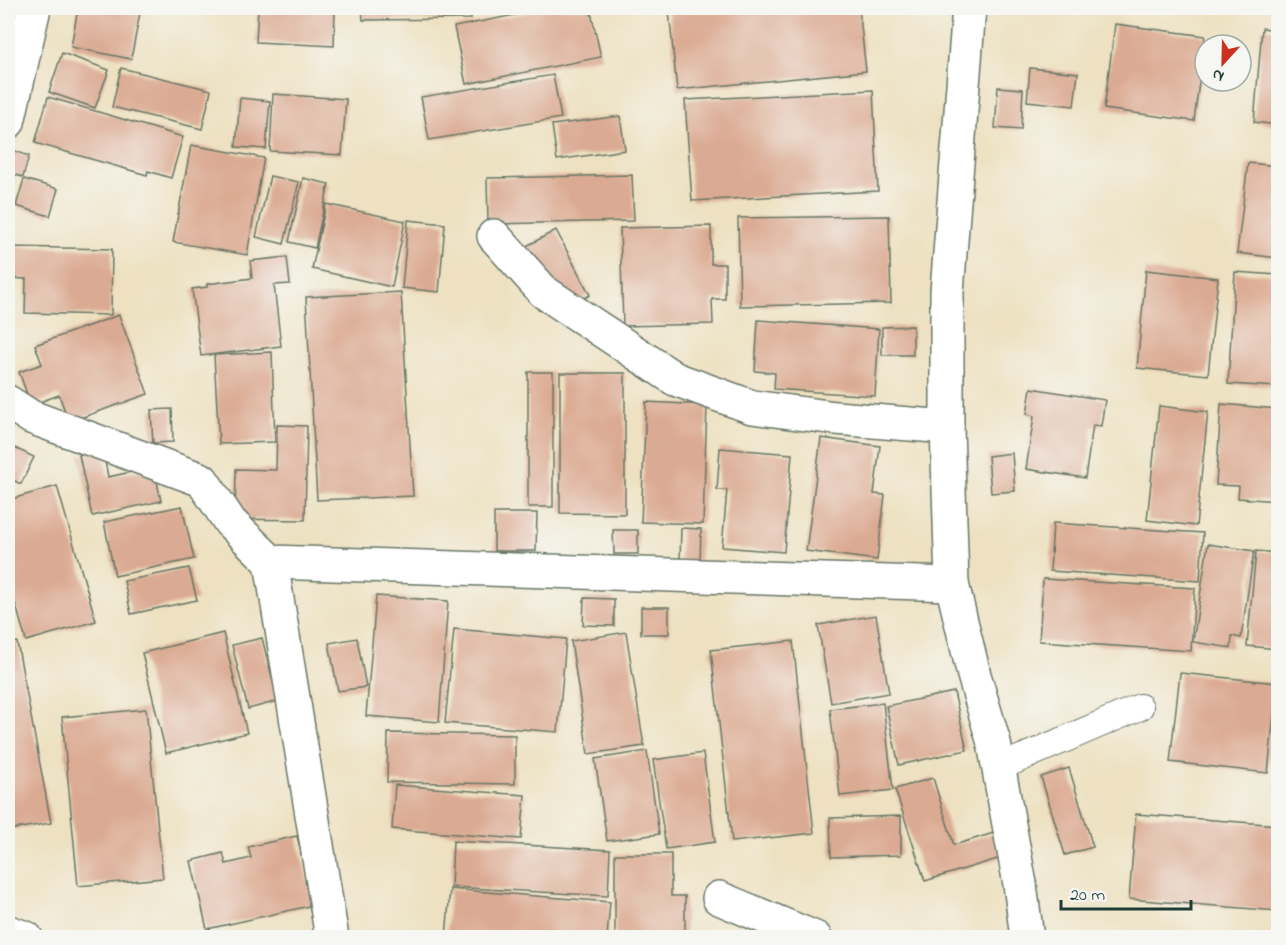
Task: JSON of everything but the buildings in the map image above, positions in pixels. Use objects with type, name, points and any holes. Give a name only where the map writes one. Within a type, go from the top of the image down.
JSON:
[{"type":"street","points":[[8,122],[34,8]]},
{"type":"street","points":[[969,8],[947,292],[947,426],[952,584],[974,675],[994,743],[1020,884],[1026,938]]},
{"type":"street","points":[[494,236],[544,292],[675,379],[752,407],[836,418],[947,426]]},
{"type":"street","points":[[8,402],[31,417],[202,480],[230,522],[271,562],[332,938]]},
{"type":"street","points":[[271,562],[952,584]]},
{"type":"street","points":[[719,897],[815,938]]},
{"type":"street","points":[[8,932],[26,938]]},
{"type":"lane","points":[[998,768],[1140,706]]}]
